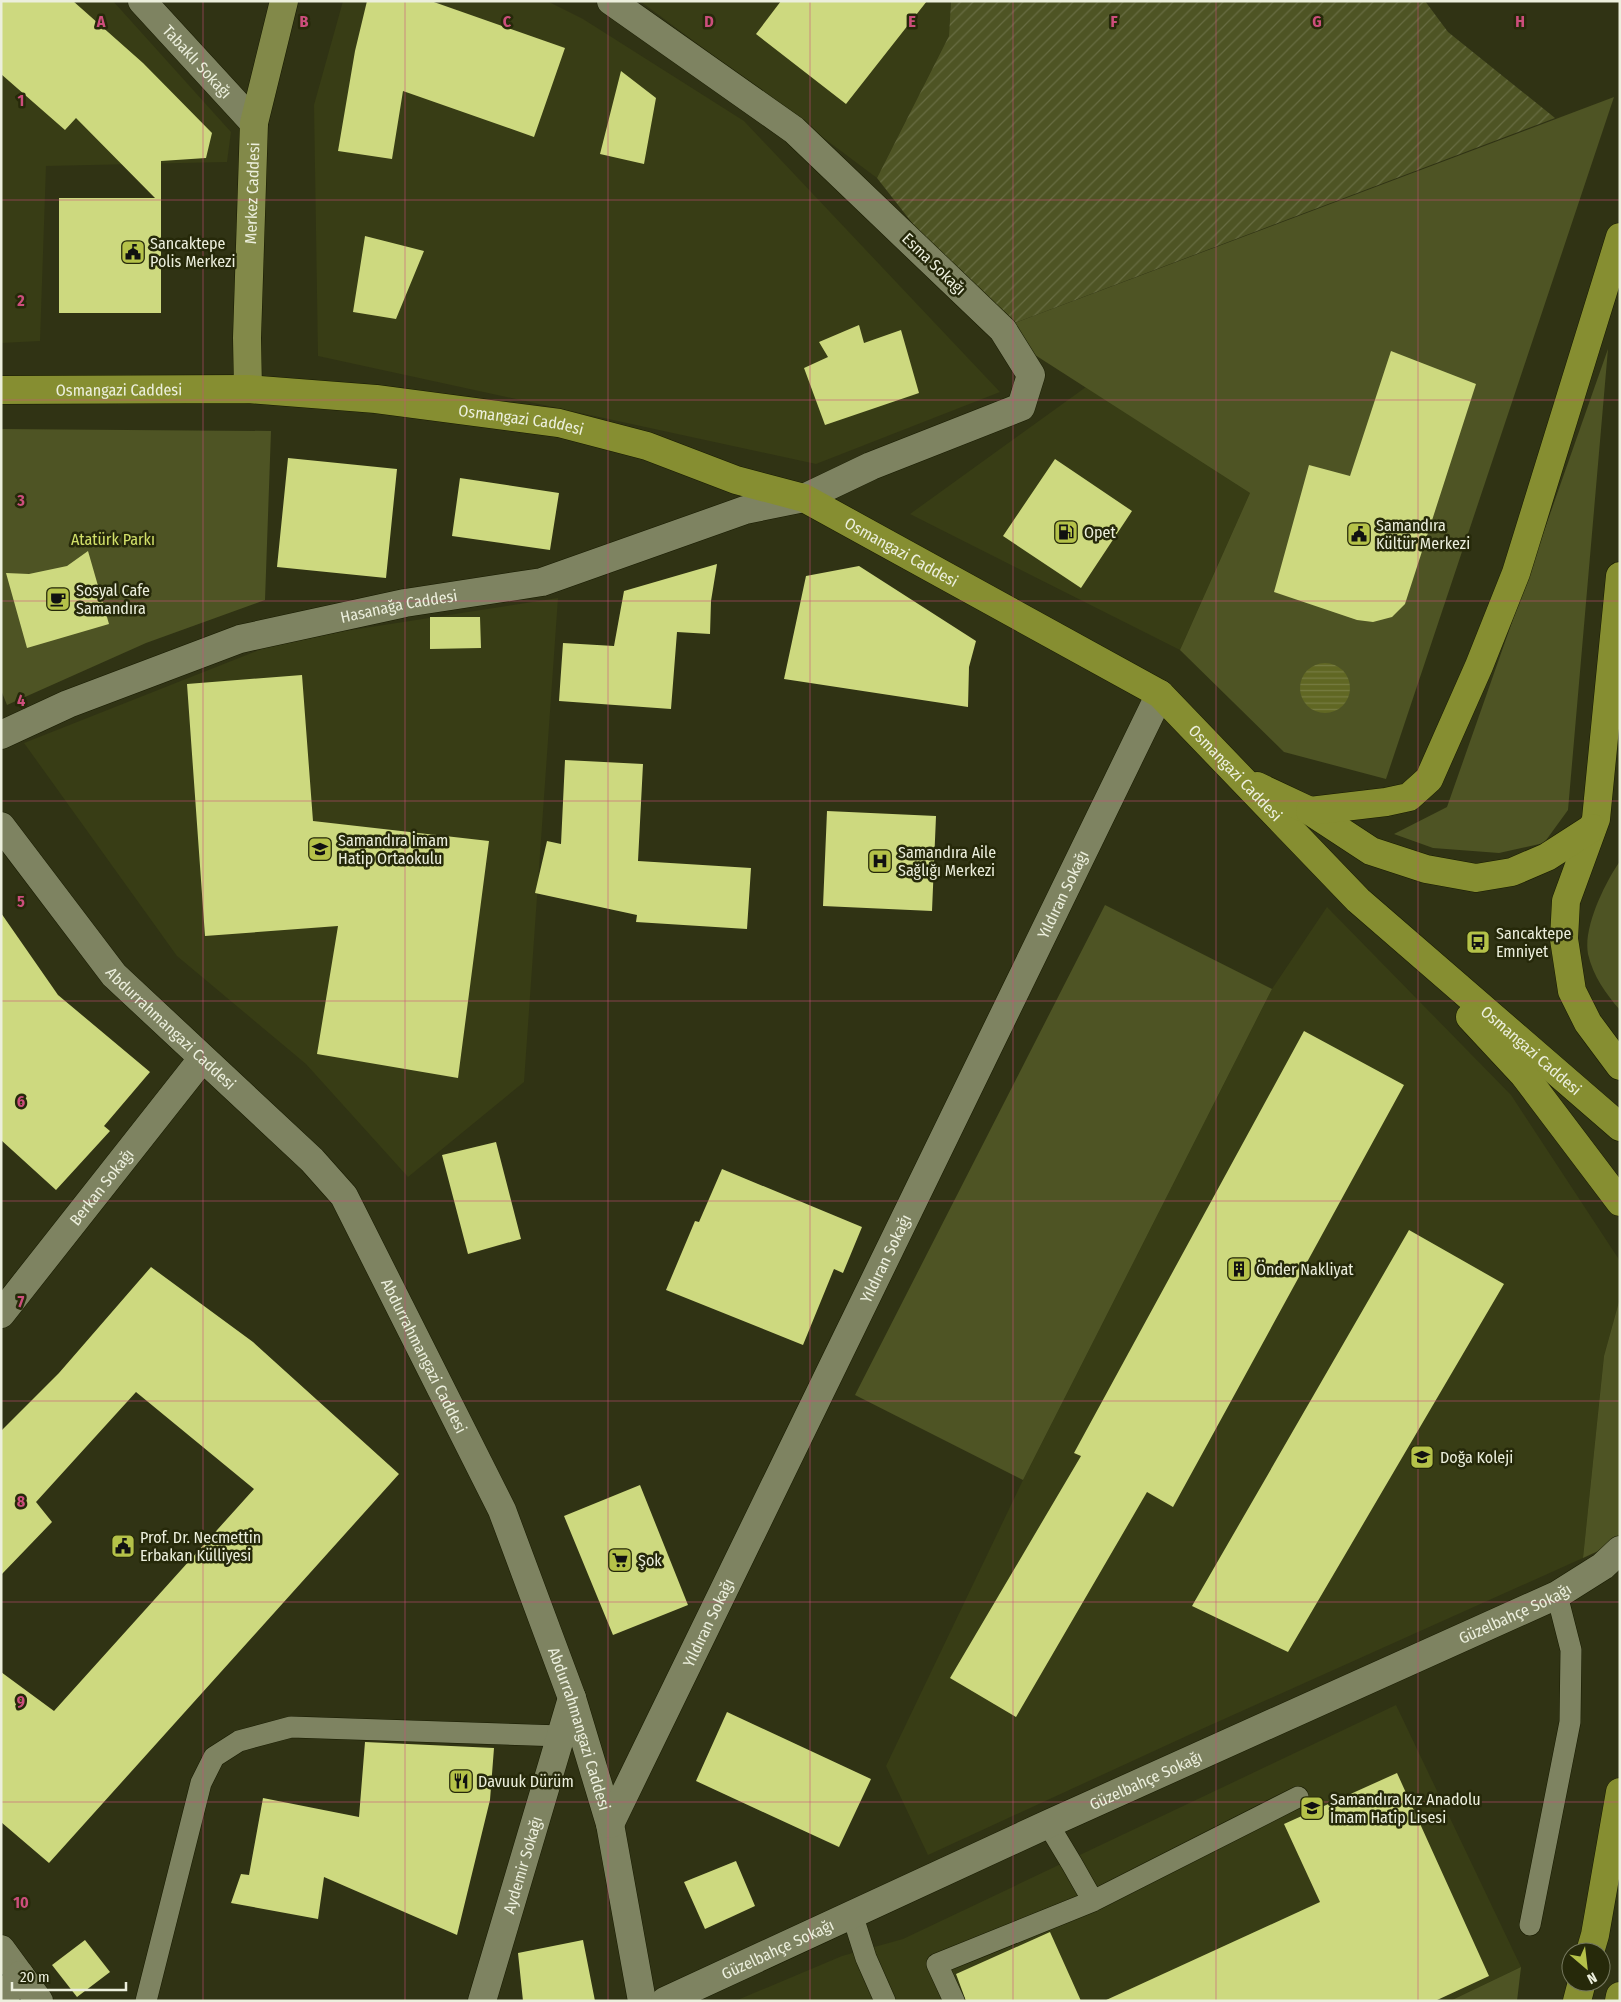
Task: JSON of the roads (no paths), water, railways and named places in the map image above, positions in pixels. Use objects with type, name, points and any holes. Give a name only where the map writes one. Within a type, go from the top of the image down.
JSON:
[{"type":"main road","name":"Merkez Caddesi","points":[[248,389],[247,338],[254,123],[284,1]]},
{"type":"main road","points":[[1310,811],[1386,802],[1409,797],[1429,779],[1479,666],[1516,573],[1620,237]]},
{"type":"main road","name":"Osmangazi Caddesi","points":[[1,390],[248,389],[376,399],[559,423],[647,446],[736,480],[804,498],[1160,694],[1358,900],[1620,1127]]},
{"type":"main road","points":[[1618,1062],[1588,1023],[1572,991],[1564,939],[1566,901],[1596,819],[1620,576]]},
{"type":"main road","points":[[1242,780],[1310,811],[1371,851],[1426,869],[1476,878],[1512,872],[1547,858],[1592,828]]},
{"type":"main road","points":[[1358,900],[1524,1075],[1620,1202]]},
{"type":"main road","points":[[1593,1942],[1620,1792]]},
{"type":"main road","points":[[1619,2001],[1620,1996]]},
{"type":"street","name":"Tabaklı Sokağı","points":[[142,1],[254,123]]},
{"type":"street","name":"Esma Sokağı","points":[[611,1],[794,130],[1003,330],[1031,374],[1021,406],[871,466],[804,498]]},
{"type":"street","name":"Hasanağa Caddesi","points":[[1,735],[68,704],[240,639],[405,603],[542,582],[745,510],[804,498]]},
{"type":"street","name":"Yıldıran Sokağı","points":[[610,1824],[1160,694]]},
{"type":"street","name":"Abdurrahmangazi Caddesi","points":[[1,826],[114,975],[312,1160],[344,1196],[502,1510],[572,1698],[610,1824],[642,2001]]},
{"type":"street","name":"Berkan Sokağı","points":[[1,1314],[202,1059]]},
{"type":"street","name":"Güzelbahçe Sokağı","points":[[666,2001],[1048,1824],[1558,1595],[1603,1566],[1620,1550]]},
{"type":"street","name":"Aydemir Sokağı","points":[[482,2001],[572,1698]]},
{"type":"street","points":[[1,1949],[39,2001]]},
{"type":"street","points":[[1,2001],[20,1975]]},
{"type":"lane","points":[[1530,1925],[1570,1722],[1571,1650],[1558,1595]]},
{"type":"lane","points":[[146,2001],[201,1783],[214,1757],[239,1742],[291,1727],[561,1736]]},
{"type":"lane","points":[[954,2001],[938,1964],[1092,1901],[1298,1797]]},
{"type":"lane","points":[[1048,1824],[1092,1901]]},
{"type":"lane","points":[[852,1914],[866,1958],[885,2001]]},
{"type":"place","name":"Sancaktepe Polis Merkezi","points":[[133,252]]},
{"type":"place","name":"Opet","points":[[1066,532]]},
{"type":"place","name":"Samandıra Kültür Merkezi","points":[[1359,534]]},
{"type":"place","name":"Sosyal Cafe Samandıra","points":[[58,599]]},
{"type":"place","name":"Samandıra İmam Hatip Ortaokulu","points":[[320,849]]},
{"type":"place","name":"Samandıra Aile Sağlığı Merkezi","points":[[880,861]]},
{"type":"place","name":"Sancaktepe Emniyet","points":[[1478,942]]},
{"type":"place","name":"Önder Nakliyat","points":[[1239,1269]]},
{"type":"place","name":"Doğa Koleji","points":[[1422,1457]]},
{"type":"place","name":"Prof. Dr. Necmettin Erbakan Külliyesi","points":[[123,1546]]},
{"type":"place","name":"Şok","points":[[620,1560]]},
{"type":"place","name":"Davuuk Dürüm","points":[[461,1781]]},
{"type":"place","name":"Samandıra Kız Anadolu İmam Hatip Lisesi","points":[[1312,1808]]},
{"type":"park label","name":"Atatürk Parkı","points":[[113,539]]}]
